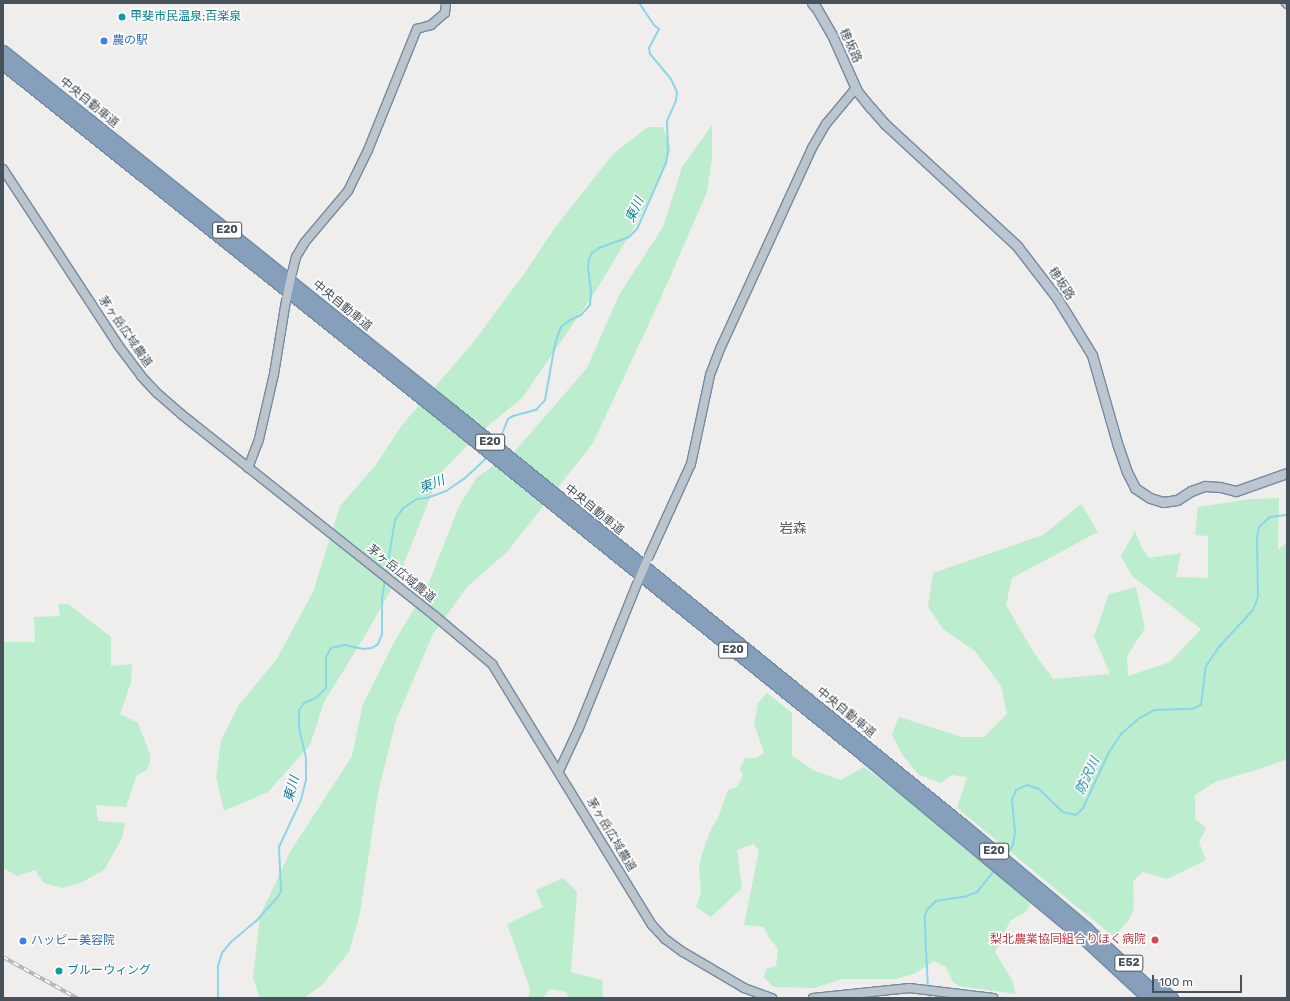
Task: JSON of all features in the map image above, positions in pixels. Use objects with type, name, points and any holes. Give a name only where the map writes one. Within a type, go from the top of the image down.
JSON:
[{"type":"highway","name":"中央自動車道","points":[[3,51],[526,478],[945,817],[1036,893],[1148,998]]},
{"type":"highway","name":"中央自動車道","points":[[3,64],[447,412]]},
{"type":"highway","name":"中央自動車道","points":[[1036,893],[1086,928],[1160,998]]},
{"type":"highway","name":"E52","points":[[1086,928],[1172,998]]},
{"type":"main road","name":"穂坂路","points":[[812,3],[833,37],[856,88],[885,124],[1003,231],[1041,276],[1083,338],[1092,356],[1126,472],[1135,488],[1150,498],[1163,502],[1177,500],[1190,491],[1205,486],[1220,487],[1236,491],[1287,473]]},
{"type":"street","points":[[248,468],[259,439],[274,374],[286,301],[296,257],[305,242],[348,191],[368,150],[417,29],[431,25],[445,13],[446,3]]},
{"type":"street","points":[[559,771],[579,728],[649,556],[691,464],[710,375],[720,349],[812,148],[826,124],[856,88]]},
{"type":"street","name":"茅ヶ岳広域農道","points":[[3,169],[118,345],[140,376],[156,393],[435,616],[492,664],[658,932],[672,945],[744,988],[772,998]]},
{"type":"street","points":[[814,998],[909,988],[993,998]]},
{"type":"green space","points":[[712,125],[712,159],[707,192],[660,300],[593,443],[507,552],[468,586],[433,634],[396,720],[378,793],[360,913],[349,952],[323,984],[304,998],[260,998],[253,978],[260,916],[290,852],[352,756],[363,704],[394,642],[426,590],[459,506],[477,477],[515,451],[587,368],[619,295],[663,227],[682,167]]},
{"type":"green space","points":[[648,127],[663,127],[671,149],[660,179],[632,231],[595,292],[522,398],[477,435],[439,475],[399,576],[363,639],[324,702],[310,745],[268,792],[224,811],[216,777],[221,741],[238,706],[276,660],[313,592],[340,506],[375,466],[402,425],[472,344],[524,274],[554,229],[613,154]]},
{"type":"green space","points":[[1279,498],[1278,550],[1287,542],[1287,759],[1260,769],[1215,782],[1195,795],[1195,819],[1206,828],[1199,842],[1206,860],[1167,879],[1143,872],[1133,881],[1134,909],[1128,921],[1114,937],[957,808],[967,777],[952,775],[940,783],[918,774],[902,754],[892,734],[899,717],[962,737],[984,737],[1007,714],[1001,686],[975,651],[943,629],[928,607],[933,573],[1043,535],[1081,504],[1098,532],[1012,578],[1006,605],[1034,653],[1053,679],[1110,674],[1094,636],[1109,594],[1136,587],[1145,628],[1127,656],[1128,676],[1170,662],[1201,629],[1132,576],[1121,556],[1135,531],[1142,548],[1149,558],[1181,553],[1176,577],[1208,578],[1208,536],[1195,535],[1198,507],[1251,499]]},
{"type":"green space","points":[[58,604],[68,604],[111,637],[111,666],[132,664],[131,682],[120,714],[138,723],[151,757],[147,770],[137,775],[126,807],[96,805],[98,821],[125,823],[122,838],[104,870],[80,883],[62,888],[44,883],[35,870],[17,876],[3,868],[3,640],[5,642],[35,642],[34,617],[60,616]]},
{"type":"green space","points":[[767,693],[792,713],[792,756],[815,771],[841,780],[864,767],[894,789],[1031,903],[1027,911],[1010,921],[995,952],[1012,980],[1016,994],[959,986],[953,982],[946,967],[934,961],[914,974],[896,979],[842,979],[815,988],[773,987],[764,977],[766,969],[776,966],[778,949],[768,936],[764,927],[744,925],[759,850],[753,844],[737,850],[742,888],[711,917],[696,907],[701,892],[699,868],[702,854],[711,829],[718,818],[728,790],[737,787],[743,775],[740,769],[745,758],[756,758],[764,753],[754,724],[758,703]]},
{"type":"green space","points":[[563,878],[577,892],[571,972],[602,980],[603,998],[569,998],[566,992],[550,989],[543,998],[528,998],[530,989],[507,924],[543,907],[536,890]]},
{"type":"waterway","name":"東川","points":[[498,444],[508,419],[513,416],[536,410],[545,400],[555,344],[561,327],[570,320],[581,315],[590,305],[591,292],[588,266],[592,253],[599,248],[629,237],[637,229],[666,163],[668,152],[667,121],[676,101],[677,92],[671,79],[650,54],[649,48],[659,29],[654,25],[639,3]]},
{"type":"waterway","name":"東川","points":[[386,574],[395,520],[403,508],[417,499],[427,498],[446,491],[464,479],[488,457]]},
{"type":"waterway","name":"防沢川","points":[[1006,855],[1013,845],[1015,833],[1012,800],[1016,790],[1027,785],[1039,789],[1063,812],[1076,815],[1083,808],[1109,752],[1121,734],[1138,719],[1154,710],[1192,709],[1201,705],[1206,666],[1218,648],[1253,610],[1258,597],[1257,539],[1259,527],[1270,517],[1287,515]]},
{"type":"waterway","name":"東川","points":[[218,998],[218,966],[222,953],[231,942],[258,919],[277,898],[281,891],[279,847],[301,800],[306,780],[306,758],[299,727],[299,710],[304,703],[316,698],[326,688],[326,657],[331,648],[345,645],[364,649],[372,648],[378,644],[382,634],[382,599],[385,580]]},
{"type":"waterway","name":"防沢川","points":[[928,988],[925,916],[927,910],[936,901],[967,896],[977,892],[995,870]]},
{"type":"waterway","name":"防沢川","points":[[929,992],[930,998]]},
{"type":"railway","points":[[3,957],[77,998]]},
{"type":"place","name":"甲斐市民温泉;百楽泉","points":[[122,17]]},
{"type":"place","name":"農の駅","points":[[104,41]]},
{"type":"place","name":"梨北農業協同組合りほく病院","points":[[1155,940]]},
{"type":"place","name":"ハッピー美容院","points":[[23,941]]},
{"type":"place","name":"ブルーウィング","points":[[59,971]]},
{"type":"district","name":"岩森","points":[[793,529]]}]
